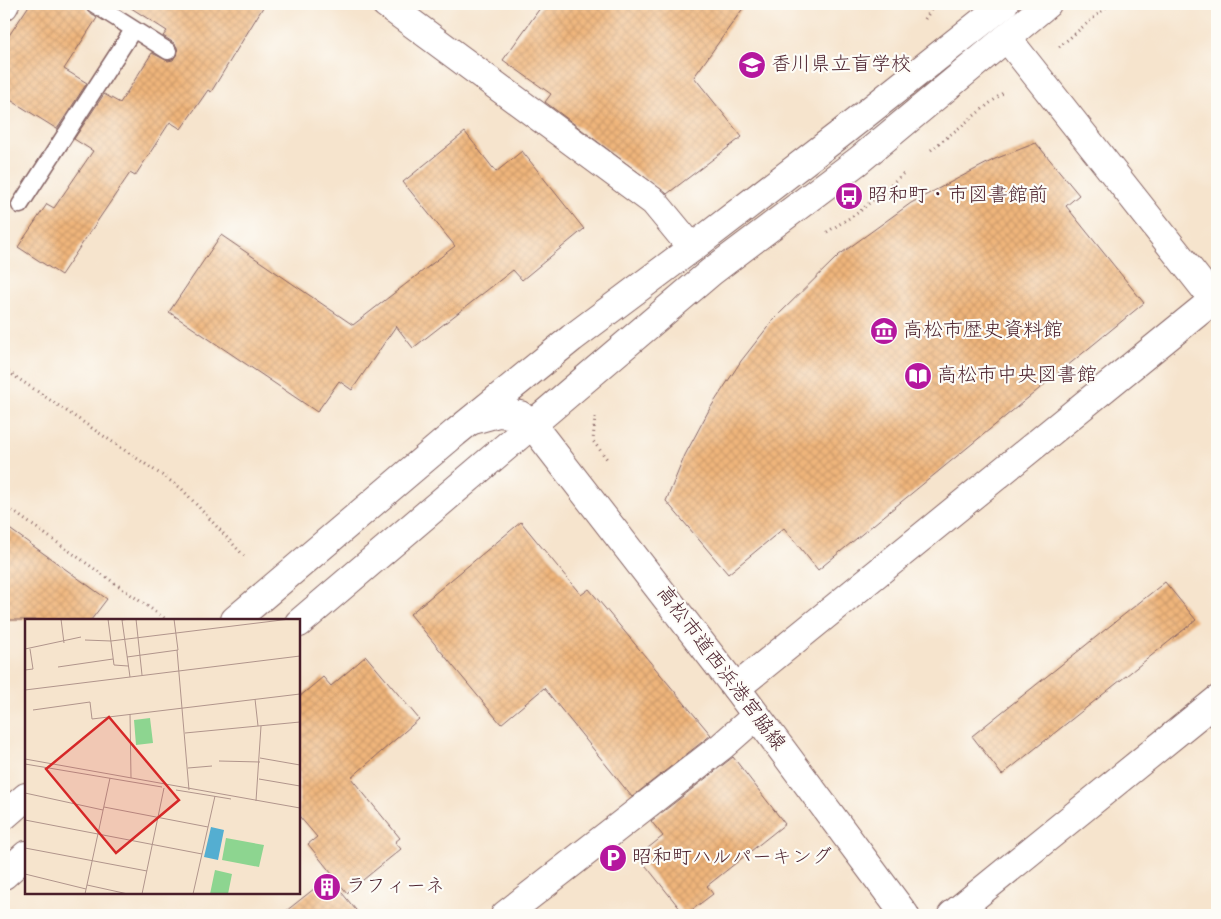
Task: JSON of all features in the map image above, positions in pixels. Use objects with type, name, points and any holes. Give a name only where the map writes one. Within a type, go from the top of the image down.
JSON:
[{"type":"street","points":[[386,4],[654,202],[692,248]]},
{"type":"street","points":[[236,619],[470,421],[572,338],[890,95],[1004,4]]},
{"type":"street","points":[[300,622],[533,426],[711,272],[858,161],[1048,4]]},
{"type":"street","points":[[736,688],[1216,301],[1007,38]]},
{"type":"street","points":[[533,426],[527,408],[529,390],[536,368]]},
{"type":"street","points":[[470,421],[498,413],[520,416],[533,426]]},
{"type":"street","name":"高松市道西浜港宮脇線","points":[[533,426],[736,688],[905,915]]},
{"type":"street","points":[[952,915],[1217,700]]},
{"type":"street","points":[[505,915],[722,746],[756,716]]},
{"type":"street","points":[[4,816],[25,798]]},
{"type":"street","points":[[4,875],[25,856]]},
{"type":"lane","points":[[94,4],[168,51]]},
{"type":"lane","points":[[20,204],[133,30]]},
{"type":"path","points":[[924,20],[935,4]]},
{"type":"path","points":[[4,369],[181,488],[246,557]]},
{"type":"path","points":[[4,505],[166,619]]},
{"type":"building","points":[[30,4],[84,4],[88,12],[97,18],[64,69],[87,83],[57,129],[4,96],[4,43]]},
{"type":"building","points":[[125,4],[265,4],[211,92],[208,90],[181,129],[170,122],[135,176],[130,173],[61,275],[18,247],[47,204],[54,208],[93,151],[74,139],[104,94],[120,103],[152,53],[168,61],[173,60],[178,52],[174,43],[163,36],[167,31]]},
{"type":"building","points":[[543,4],[746,4],[694,77],[742,137],[667,194],[545,102],[551,94],[503,60]]},
{"type":"building","points":[[465,132],[496,172],[522,151],[584,229],[522,280],[513,270],[413,348],[396,326],[352,390],[339,381],[317,412],[169,312],[221,235],[353,325],[455,246],[403,182]]},
{"type":"building","points":[[1036,143],[1079,195],[1066,206],[1144,303],[818,570],[784,528],[728,574],[666,501],[685,455],[709,410],[741,361],[774,319],[839,255],[911,203],[995,159]]},
{"type":"building","points":[[521,522],[581,595],[589,589],[711,735],[632,797],[544,688],[501,724],[410,614]]},
{"type":"building","points":[[4,525],[107,599],[92,619],[4,620]]},
{"type":"building","points":[[1165,582],[1196,620],[1002,775],[972,736]]},
{"type":"building","points":[[366,656],[419,719],[351,778],[400,838],[395,842],[401,849],[347,893],[308,844],[317,837],[300,817],[300,696],[323,677],[331,686]]},
{"type":"building","points":[[733,757],[785,824],[707,886],[713,894],[685,915],[638,856],[663,836],[651,821]]},
{"type":"building","name":"ラフィーネ","points":[[329,877],[360,915],[281,915]]},
{"type":"place","name":"香川県立盲学校","points":[[752,65]]},
{"type":"place","name":"昭和町・市図書館前","points":[[849,196]]},
{"type":"place","name":"高松市歴史資料館","points":[[884,331]]},
{"type":"place","name":"高松市中央図書館","points":[[918,376]]},
{"type":"place","name":"昭和町ハルパーキング","points":[[613,858]]},
{"type":"place","name":"ラフィーネ","points":[[327,887]]}]
